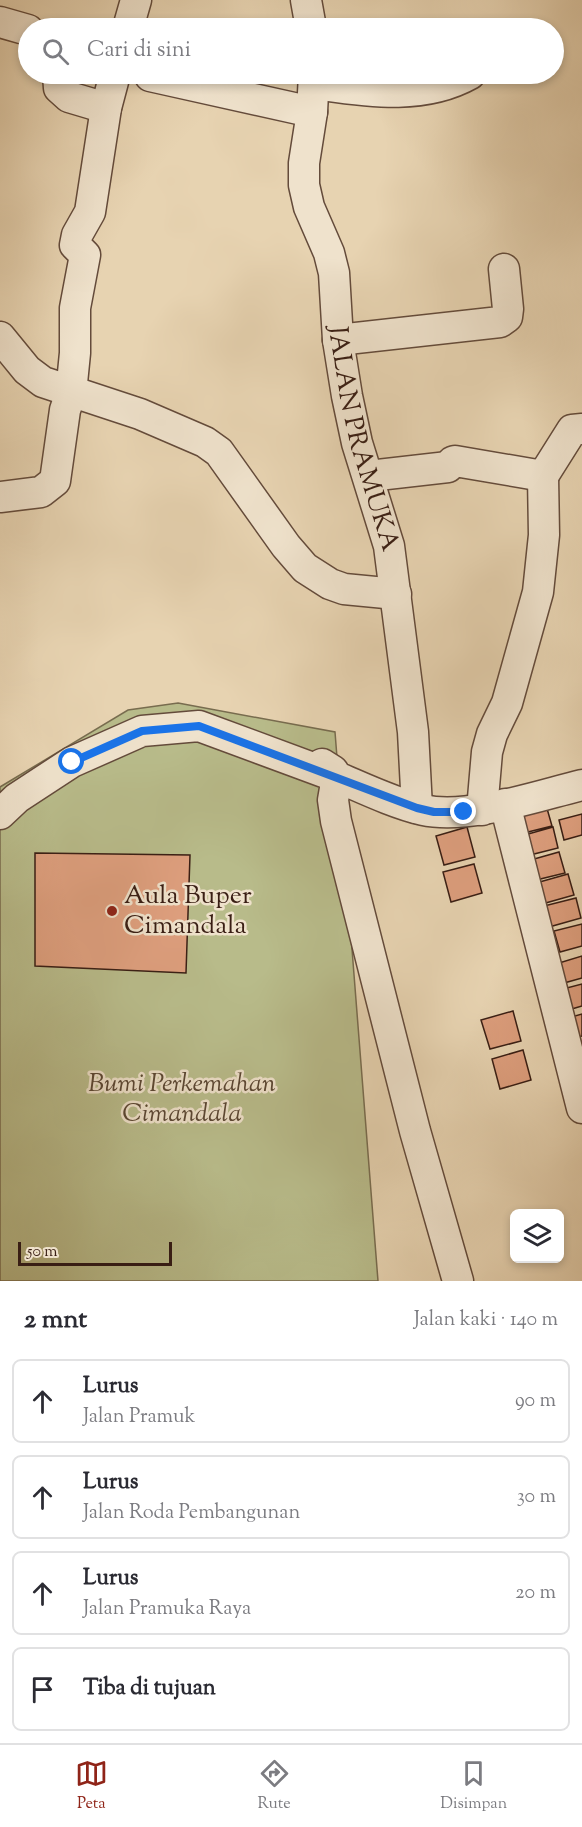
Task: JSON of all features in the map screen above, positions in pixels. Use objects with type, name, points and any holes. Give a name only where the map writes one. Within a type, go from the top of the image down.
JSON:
[{"type":"street","points":[[131,18],[136,0]]},
{"type":"street","points":[[306,0],[309,18]]},
{"type":"street","points":[[0,22],[18,27]]},
{"type":"street","points":[[59,84],[60,88],[69,97],[106,108]]},
{"type":"street","points":[[0,497],[41,492],[55,480],[65,410],[71,393],[75,353],[75,308],[85,255],[75,245],[76,235],[93,203],[106,108],[112,84]]},
{"type":"street","points":[[244,84],[314,90],[382,92],[429,89],[445,84]]},
{"type":"street","name":"JALAN PRAMUKA","points":[[314,90],[304,163],[304,185],[309,207],[329,253],[334,273],[338,340],[357,443],[389,546],[413,732],[417,808]]},
{"type":"street","points":[[338,340],[500,322],[507,317],[508,309],[504,269]]},
{"type":"street","points":[[0,337],[27,370],[43,382],[140,414],[205,442],[219,452],[286,546],[305,568],[330,584],[344,589],[396,594]]},
{"type":"street","points":[[582,429],[572,430],[543,476],[544,535],[538,592],[507,702],[492,734],[487,752],[494,807],[582,1108]]},
{"type":"street","points":[[369,476],[448,467],[455,461],[543,476]]},
{"type":"street","points":[[0,786],[103,730],[140,716],[172,710],[203,710],[239,724],[333,771],[337,777],[333,800],[336,821],[415,1131],[458,1281]]},
{"type":"street","points":[[0,814],[17,798],[72,762],[142,731],[199,726],[417,808],[434,812],[494,807],[582,785]]},
{"type":"green space","name":"Bumi Perkemahan Cimandala","points":[[178,703],[335,732],[378,1281],[0,1281],[0,787],[128,710]]},
{"type":"building","points":[[546,805],[552,826],[520,834],[514,814]]},
{"type":"building","points":[[582,814],[582,835],[564,840],[559,820]]},
{"type":"building","points":[[467,827],[475,857],[444,865],[436,836]]},
{"type":"building","points":[[553,827],[558,848],[526,856],[521,836]]},
{"type":"building","points":[[559,852],[565,873],[532,881],[527,861]]},
{"type":"building","name":"Aula Buper Cimandala","points":[[35,853],[190,855],[186,973],[35,966]]},
{"type":"building","points":[[474,864],[482,893],[451,902],[443,872]]},
{"type":"building","points":[[568,874],[574,895],[542,904],[536,883]]},
{"type":"building","points":[[576,898],[581,918],[549,927],[544,906]]},
{"type":"building","points":[[582,924],[582,946],[560,952],[554,931]]},
{"type":"building","points":[[582,956],[582,978],[564,983],[559,963]]},
{"type":"building","points":[[582,984],[582,1006],[565,1011],[559,990]]},
{"type":"building","points":[[513,1011],[521,1041],[490,1049],[481,1020]]},
{"type":"building","points":[[582,1014],[582,1036],[573,1039],[568,1018]]},
{"type":"building","points":[[523,1050],[531,1080],[500,1089],[492,1059]]},
{"type":"place","name":"Aula Buper Cimandala","points":[[112,911]]},
{"type":"route","points":[[72,762],[142,731],[199,726],[423,810],[464,812]]}]
